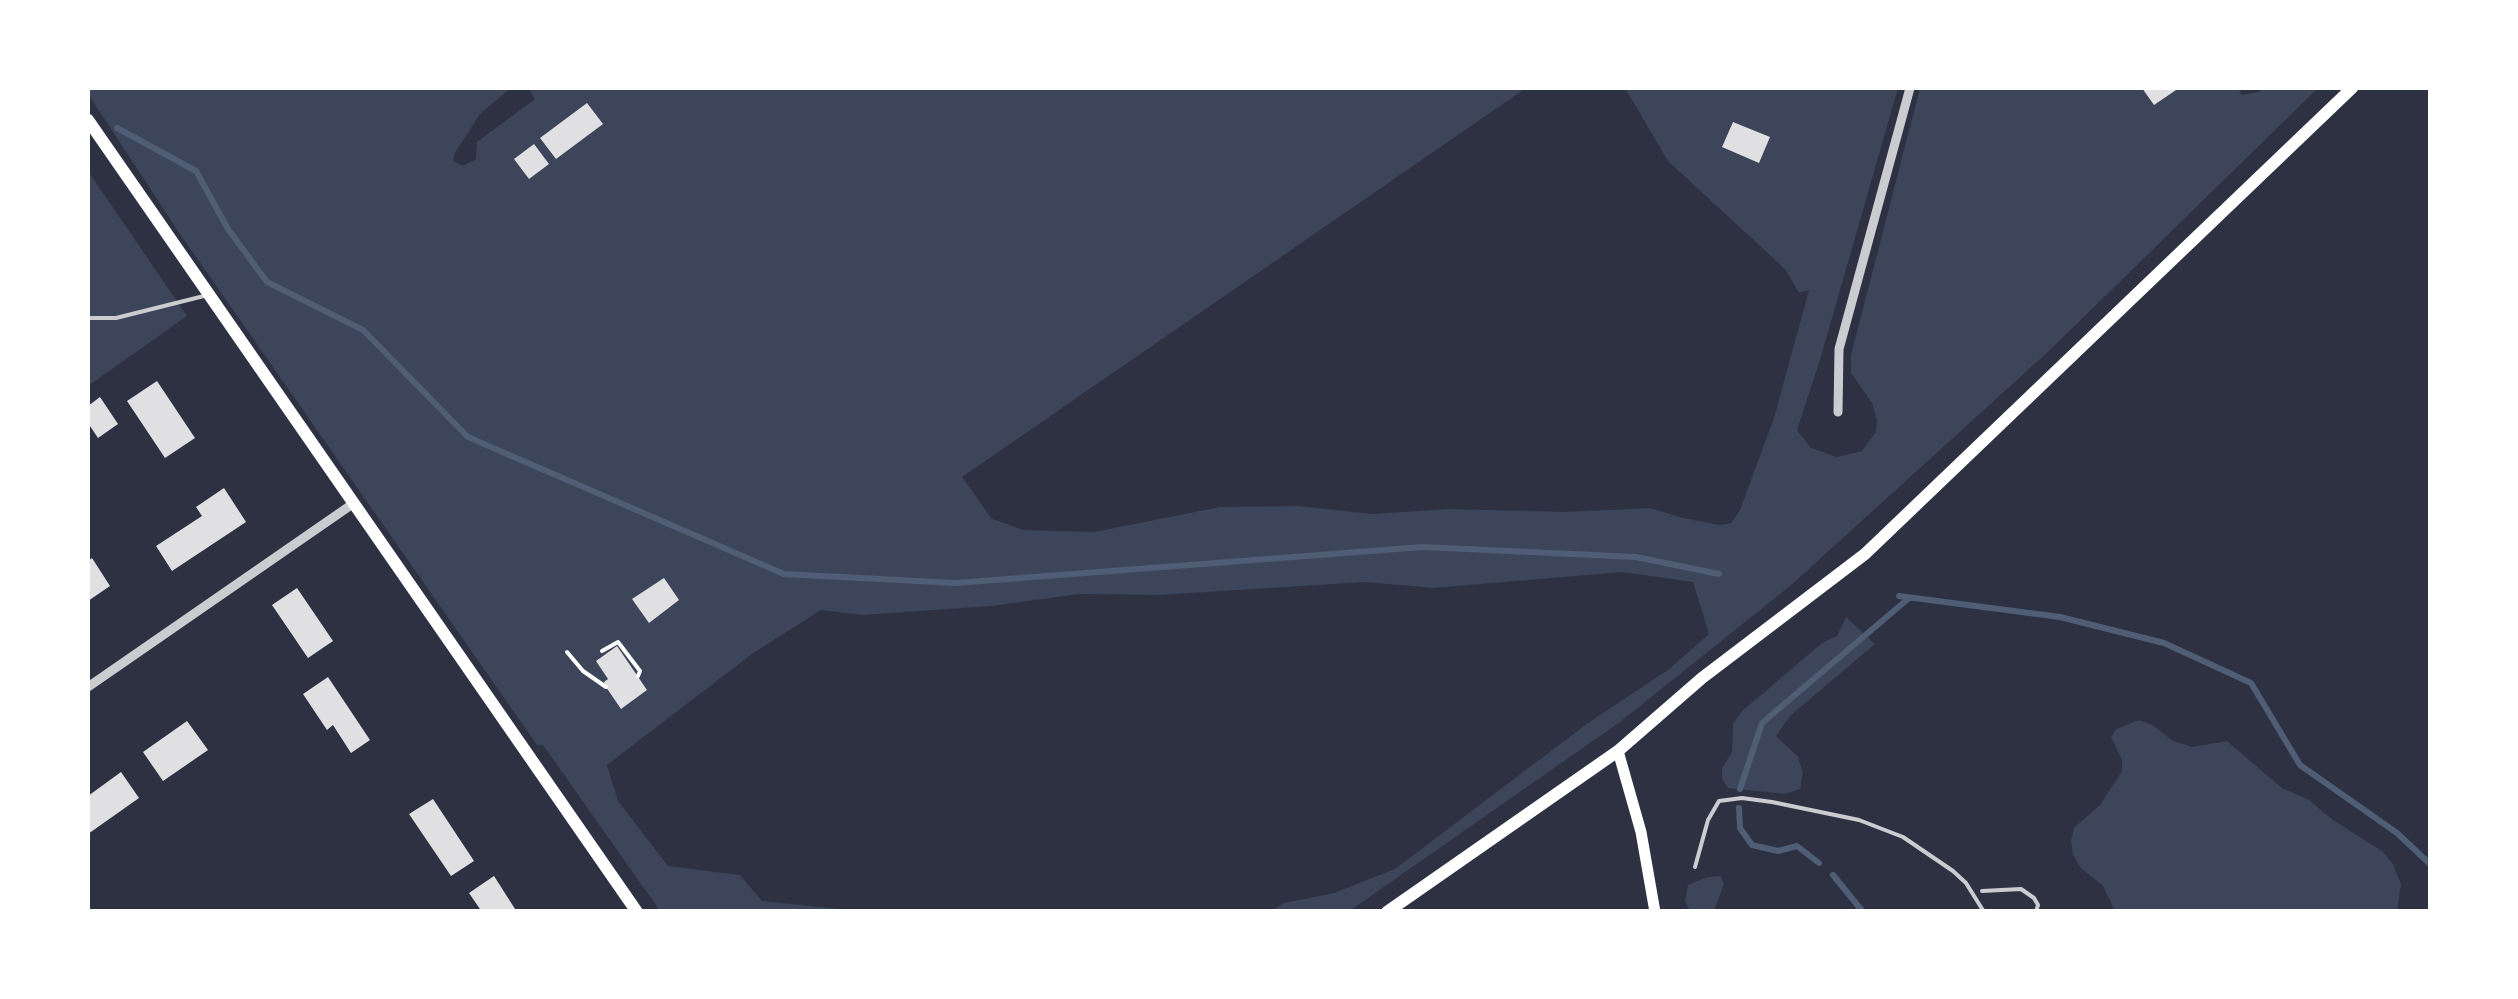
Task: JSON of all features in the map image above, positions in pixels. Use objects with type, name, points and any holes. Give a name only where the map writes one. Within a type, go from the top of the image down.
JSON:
[{"type":"main road","points":[[1387,912],[1618,751],[1702,678],[1865,554],[2352,88]]},
{"type":"main road","points":[[88,120],[637,912]]},
{"type":"main road","points":[[1618,751],[1641,832],[1655,912]]},
{"type":"street","points":[[1838,412],[1840,349],[1910,88]]},
{"type":"street","points":[[88,687],[354,503]]},
{"type":"lane","points":[[88,318],[116,318],[208,294]]},
{"type":"lane","points":[[1696,866],[1708,820],[1719,801],[1742,798],[1772,802],[1860,820],[1903,837],[1966,883],[1984,912]]},
{"type":"lane","points":[[1982,891],[2021,889],[2034,898],[2036,912]]},
{"type":"path","points":[[602,652],[618,642],[640,672],[638,676]]},
{"type":"path","points":[[566,652],[606,687]]},
{"type":"shaded area","points":[[88,88],[511,88],[480,114],[455,153],[453,161],[463,166],[476,159],[477,142],[535,99],[530,91],[537,88],[1526,88],[962,477],[992,519],[1024,530],[1094,532],[1220,507],[1299,506],[1373,514],[1448,509],[1566,512],[1650,508],[1720,525],[1731,523],[1740,510],[1774,418],[1809,290],[1799,293],[1785,269],[1668,161],[1625,88],[1898,88],[1797,430],[1811,448],[1837,457],[1862,451],[1876,432],[1872,403],[1851,373],[1851,355],[1920,88],[2238,88],[2242,95],[2263,88],[2318,88],[2051,349],[1789,587],[1620,722],[1348,912],[1271,911],[1284,903],[1334,893],[1395,869],[1588,723],[1668,670],[1709,634],[1693,582],[1622,572],[1434,588],[1365,582],[1160,595],[1079,594],[992,606],[862,615],[821,610],[752,654],[607,765],[618,801],[668,866],[740,875],[762,901],[857,911],[660,911],[543,745],[537,745],[180,234],[88,94]]},
{"type":"shaded area","points":[[88,171],[187,316],[88,386]]},
{"type":"shaded area","points":[[1846,617],[1875,644],[1790,716],[1776,736],[1798,757],[1803,773],[1800,789],[1785,794],[1728,788],[1722,768],[1732,752],[1733,724],[1741,712],[1822,643],[1837,636]]},
{"type":"shaded area","points":[[2139,720],[2173,741],[2193,747],[2227,741],[2282,788],[2309,800],[2382,851],[2393,864],[2401,884],[2397,911],[2115,911],[2103,886],[2081,868],[2073,855],[2071,840],[2074,828],[2100,805],[2122,771],[2122,760],[2111,737],[2116,729]]},
{"type":"shaded area","points":[[1721,876],[1724,884],[1714,911],[1690,911],[1685,901],[1688,885]]},
{"type":"building","points":[[2142,88],[2179,88],[2154,105]]},
{"type":"building","points":[[587,103],[603,124],[556,159],[540,138]]},
{"type":"building","points":[[1733,122],[1770,137],[1759,163],[1722,147]]},
{"type":"building","points":[[534,144],[549,164],[529,179],[514,159]]},
{"type":"building","points":[[157,381],[195,438],[165,458],[127,401]]},
{"type":"building","points":[[100,397],[118,424],[98,438],[88,423],[88,406]]},
{"type":"building","points":[[224,488],[246,522],[172,571],[156,546],[202,516],[196,507]]},
{"type":"building","points":[[92,558],[110,586],[88,601],[88,561]]},
{"type":"building","points":[[664,578],[679,600],[649,623],[632,599]]},
{"type":"building","points":[[297,588],[333,641],[308,658],[272,605]]},
{"type":"building","points":[[617,646],[647,690],[621,709],[606,687],[604,682],[608,679],[596,661]]},
{"type":"building","points":[[328,677],[370,740],[351,753],[333,725],[327,730],[303,694]]},
{"type":"building","points":[[187,721],[208,750],[163,781],[143,752]]},
{"type":"building","points":[[121,772],[139,798],[88,834],[88,796]]},
{"type":"building","points":[[433,799],[474,861],[451,876],[409,814]]},
{"type":"building","points":[[494,876],[517,912],[482,912],[469,893]]},
{"type":"waterway","points":[[117,128],[196,171],[228,229],[267,282],[363,330],[468,437],[784,574],[956,583],[1423,547],[1636,557],[1719,574]]},
{"type":"waterway","points":[[1899,596],[2060,617],[2164,643],[2251,683],[2300,765],[2397,833],[2430,864]]},
{"type":"waterway","points":[[1740,789],[1762,723],[1909,598]]},
{"type":"waterway","points":[[1739,808],[1740,828],[1752,845],[1778,851],[1797,846],[1819,863]]},
{"type":"waterway","points":[[1833,875],[1863,912]]}]
